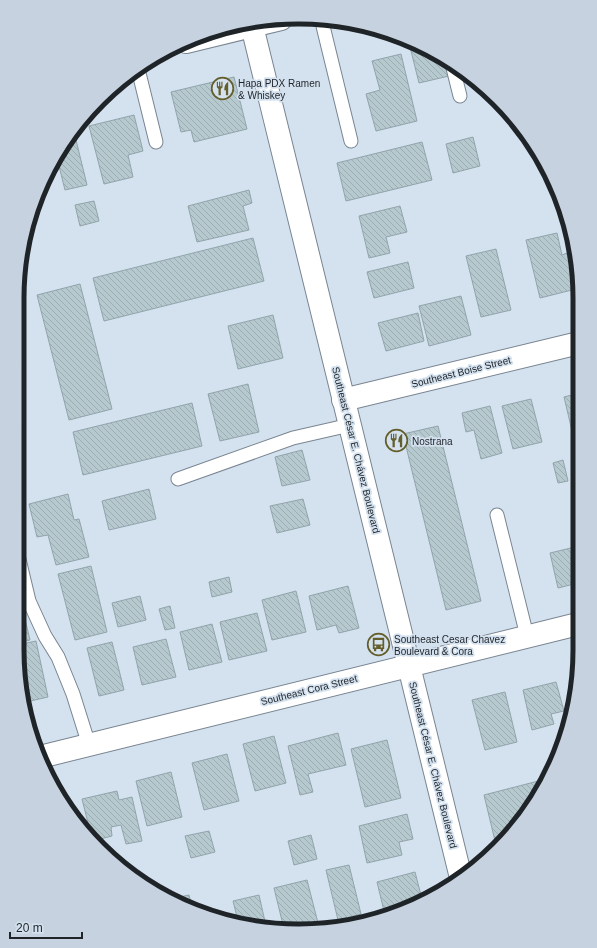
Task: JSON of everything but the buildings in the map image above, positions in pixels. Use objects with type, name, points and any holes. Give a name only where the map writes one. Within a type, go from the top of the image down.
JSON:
[{"type":"street","name":"Southeast César E. Chávez Boulevard","points":[[252,28],[459,872]]},
{"type":"street","name":"Southeast Boise Street","points":[[343,400],[573,344]]},
{"type":"street","name":"Southeast Cora Street","points":[[45,756],[573,625]]},
{"type":"lane","points":[[323,25],[351,141]]},
{"type":"lane","points":[[454,72],[460,96]]},
{"type":"lane","points":[[139,75],[156,142]]},
{"type":"lane","points":[[178,479],[293,438],[350,425]]},
{"type":"lane","points":[[497,515],[527,636]]},
{"type":"lane","points":[[24,583],[28,601],[45,636],[58,657],[73,694],[89,745]]},
{"type":"place","name":"Hapa PDX Ramen & Whiskey","points":[[222,89]]},
{"type":"place","name":"Nostrana","points":[[396,441]]},
{"type":"place","name":"Southeast Cesar Chavez Boulevard & Cora","points":[[379,645]]}]
